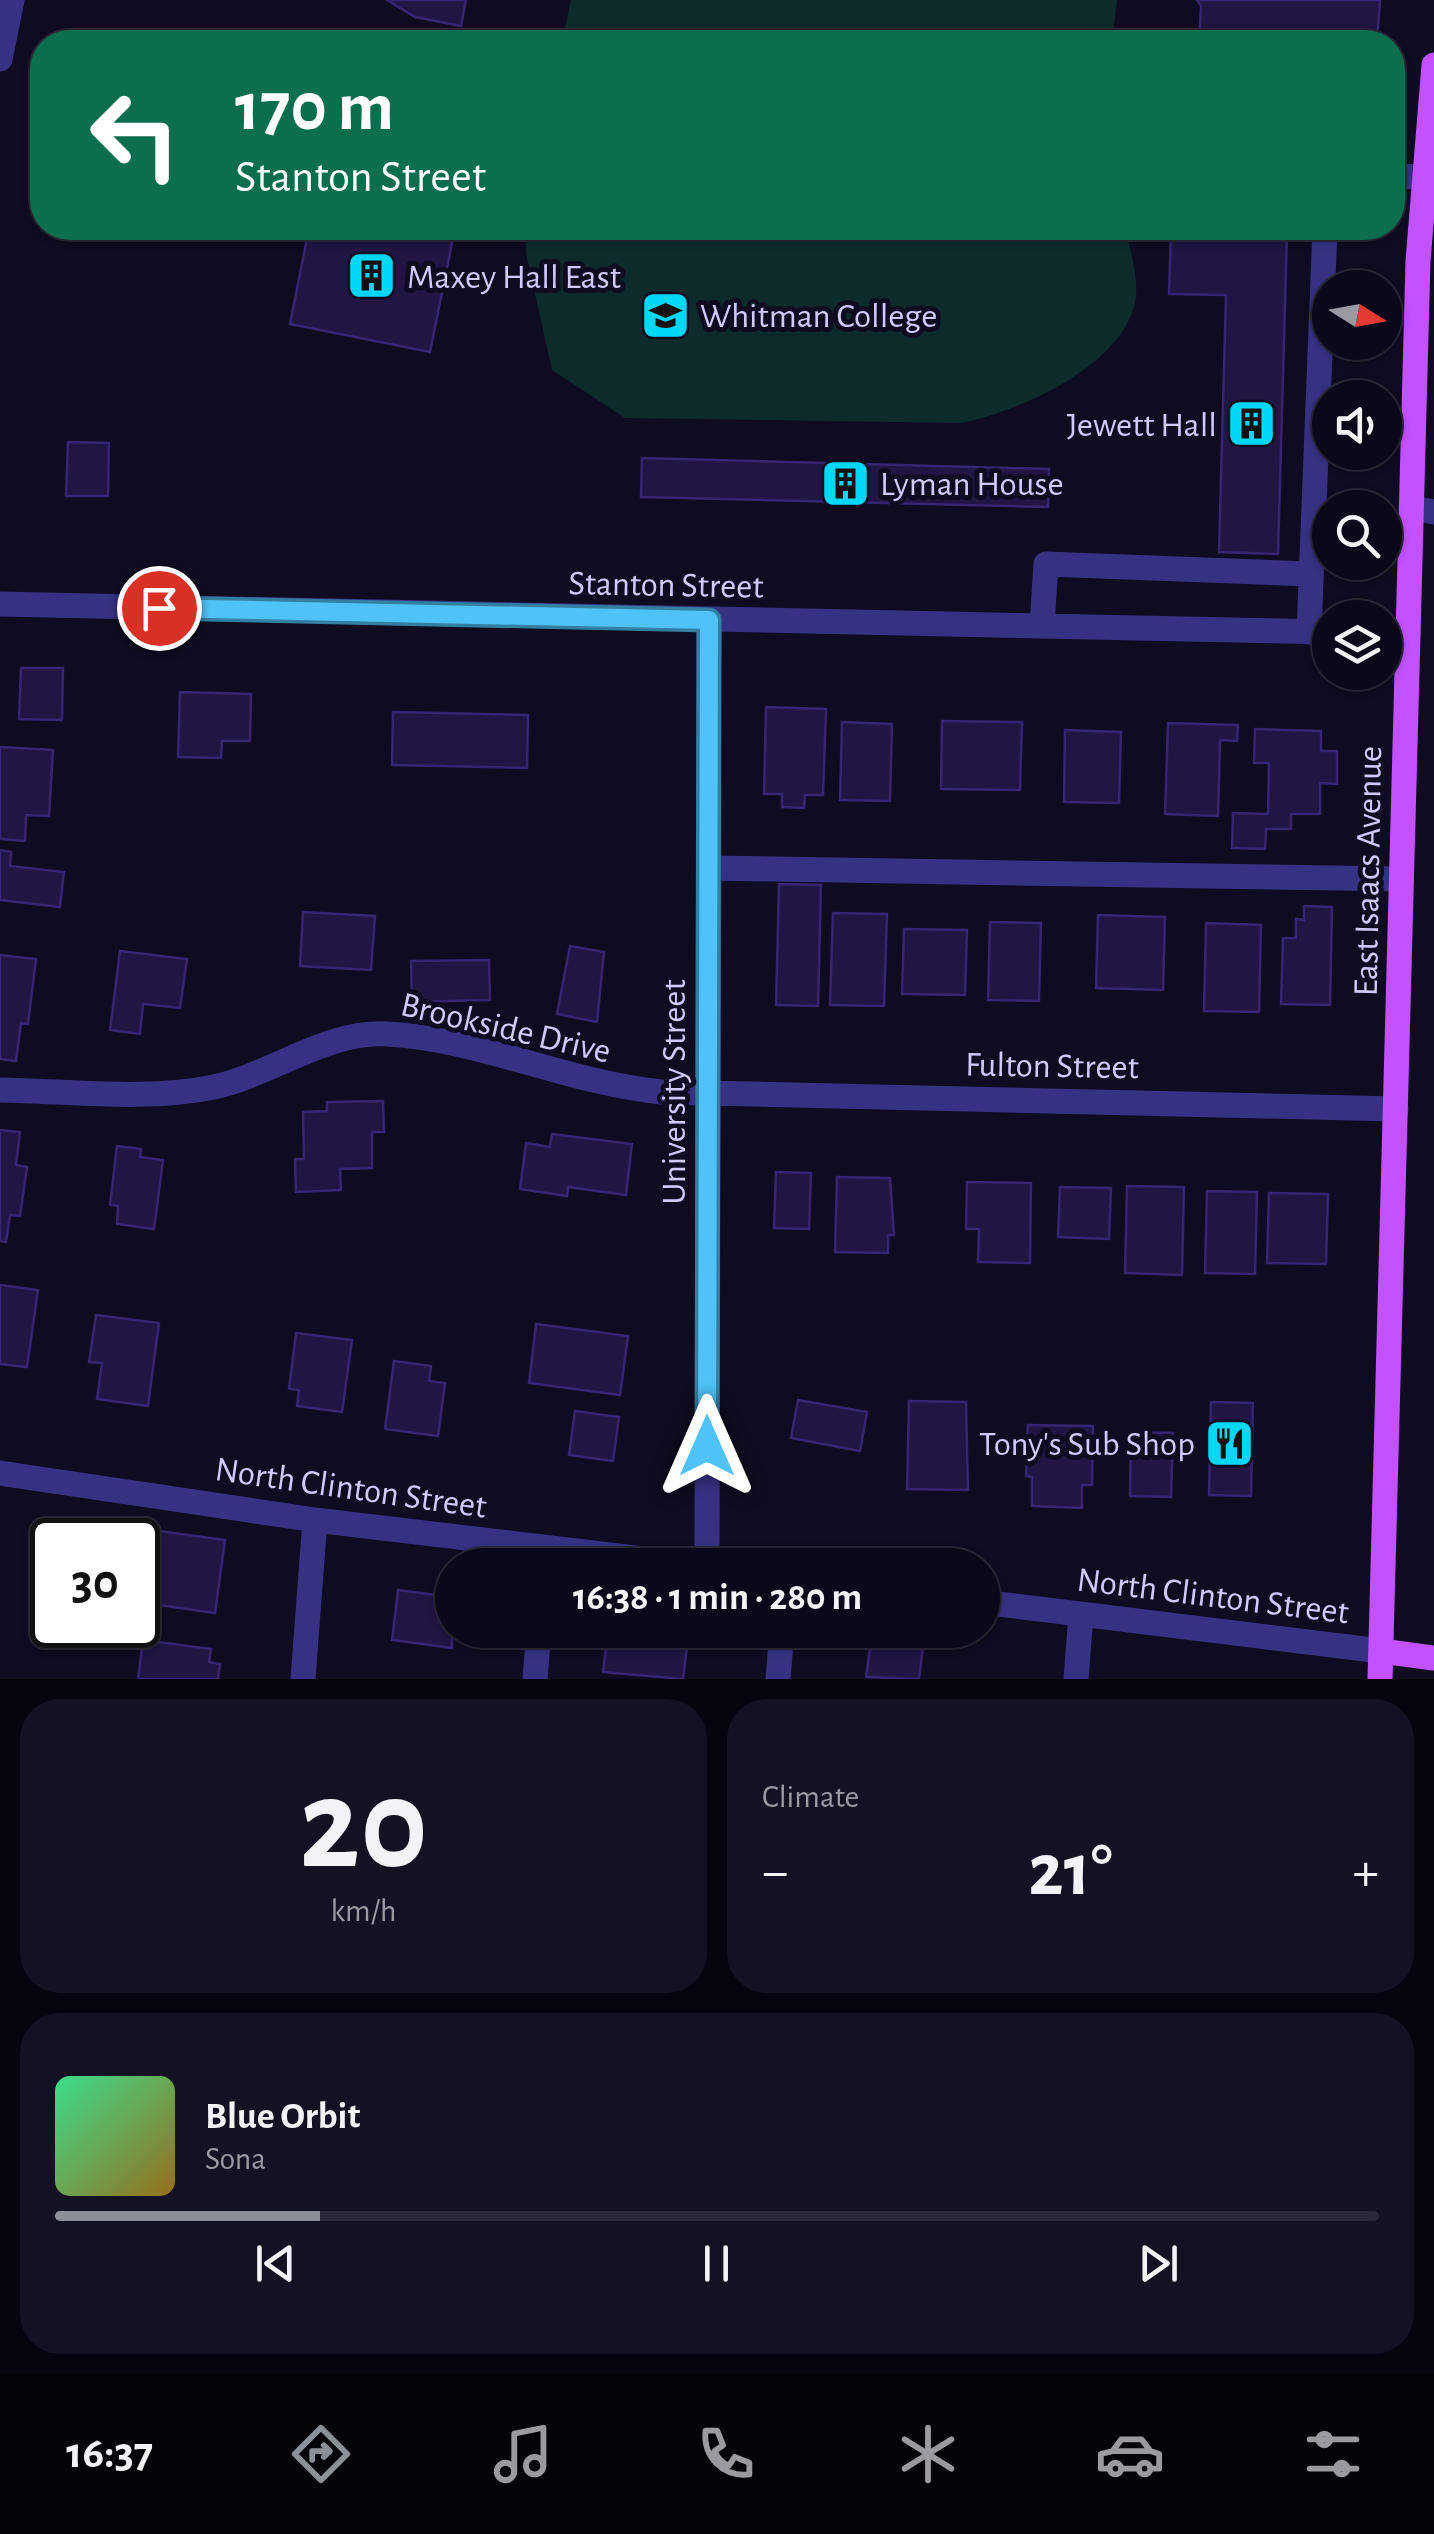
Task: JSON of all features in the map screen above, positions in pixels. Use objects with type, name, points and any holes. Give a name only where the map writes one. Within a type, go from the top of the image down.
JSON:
[{"type":"main road","name":"East Isaacs Avenue","points":[[1402,606],[1423,510],[1425,177],[1434,64]]},
{"type":"main road","name":"East Isaacs Avenue","points":[[1380,1679],[1401,879],[1397,690]]},
{"type":"main road","name":"North Clinton Street","points":[[1381,1652],[1434,1658]]},
{"type":"street","points":[[0,59],[12,0]]},
{"type":"street","points":[[1405,176],[1425,177]]},
{"type":"street","points":[[1315,600],[1311,574],[1325,240]]},
{"type":"street","points":[[1042,626],[1046,564],[1311,574]]},
{"type":"street","name":"Stanton Street","points":[[0,604],[1312,632]]},
{"type":"street","name":"University Street","points":[[707,1548],[709,620]]},
{"type":"street","points":[[709,868],[1401,879]]},
{"type":"street","name":"Brookside Drive","points":[[0,1090],[208,1088],[272,1070],[344,1036],[385,1034],[467,1047],[614,1088],[707,1091]]},
{"type":"street","name":"Fulton Street","points":[[707,1091],[1396,1109]]},
{"type":"street","name":"North Clinton Street","points":[[0,1474],[494,1548]]},
{"type":"street","points":[[303,1679],[315,1520]]},
{"type":"street","name":"North Clinton Street","points":[[1000,1604],[1381,1652]]},
{"type":"street","points":[[1076,1679],[1081,1614]]},
{"type":"street","points":[[535,1679],[538,1648]]},
{"type":"street","points":[[778,1679],[781,1648]]},
{"type":"green space","points":[[571,0],[1117,0],[1113,30],[565,30]]},
{"type":"green space","points":[[526,240],[1128,240],[1136,297],[1128,321],[1113,344],[1092,364],[1039,396],[961,423],[625,418],[552,370]]},
{"type":"building","points":[[387,0],[466,0],[461,26],[415,17]]},
{"type":"building","points":[[1197,0],[1380,0],[1378,30],[1200,30],[1201,6]]},
{"type":"building","name":"Maxey Hall East","points":[[307,240],[453,240],[430,352],[290,324]]},
{"type":"building","name":"Jewett Hall","points":[[1171,240],[1287,240],[1278,554],[1219,552],[1226,295],[1169,294]]},
{"type":"building","points":[[68,442],[109,443],[108,496],[66,496]]},
{"type":"building","name":"Lyman House","points":[[642,458],[1049,469],[1048,507],[641,497]]},
{"type":"building","points":[[21,668],[63,668],[62,720],[19,719]]},
{"type":"building","points":[[180,692],[251,694],[250,741],[222,741],[221,758],[178,757]]},
{"type":"building","points":[[766,707],[826,709],[823,795],[805,795],[804,808],[782,807],[782,794],[764,794]]},
{"type":"building","points":[[393,712],[528,715],[527,768],[392,765]]},
{"type":"building","points":[[942,721],[1022,722],[1020,790],[941,789]]},
{"type":"building","points":[[842,722],[892,724],[890,801],[840,800]]},
{"type":"building","points":[[1168,723],[1238,725],[1237,741],[1220,740],[1218,816],[1165,814]]},
{"type":"building","points":[[1255,729],[1321,731],[1321,751],[1337,751],[1337,784],[1320,783],[1320,814],[1291,814],[1291,829],[1266,829],[1265,849],[1232,848],[1233,813],[1268,814],[1269,763],[1254,763]]},
{"type":"building","points":[[1065,730],[1121,732],[1119,803],[1064,802]]},
{"type":"building","points":[[0,747],[53,750],[49,816],[26,815],[25,841],[0,839]]},
{"type":"building","points":[[0,850],[11,852],[10,866],[64,872],[60,907],[0,900]]},
{"type":"building","points":[[779,884],[821,885],[818,1006],[776,1005]]},
{"type":"building","points":[[1304,906],[1332,907],[1330,1005],[1281,1004],[1283,938],[1296,938],[1296,919],[1304,920]]},
{"type":"building","points":[[303,912],[375,916],[371,970],[300,966]]},
{"type":"building","points":[[833,913],[887,914],[884,1006],[830,1005]]},
{"type":"building","points":[[1098,915],[1165,917],[1163,990],[1096,988]]},
{"type":"building","points":[[990,922],[1041,923],[1039,1001],[988,1000]]},
{"type":"building","points":[[1206,923],[1261,925],[1259,1012],[1204,1011]]},
{"type":"building","points":[[904,929],[967,930],[965,995],[902,994]]},
{"type":"building","points":[[570,946],[604,952],[597,1022],[557,1014]]},
{"type":"building","points":[[120,951],[187,959],[180,1008],[143,1004],[140,1034],[110,1030]]},
{"type":"building","points":[[0,955],[36,959],[28,1024],[21,1023],[16,1061],[0,1059]]},
{"type":"building","points":[[489,960],[490,1000],[412,1002],[411,961]]},
{"type":"building","points":[[383,1101],[384,1132],[372,1132],[372,1168],[340,1169],[341,1190],[296,1192],[295,1159],[304,1159],[303,1112],[327,1111],[327,1102]]},
{"type":"building","points":[[0,1130],[20,1132],[16,1165],[27,1167],[20,1216],[10,1215],[6,1242],[0,1241]]},
{"type":"building","points":[[552,1134],[632,1144],[626,1195],[568,1187],[567,1196],[520,1189],[526,1143],[550,1147]]},
{"type":"building","points":[[117,1146],[141,1149],[140,1157],[163,1160],[154,1229],[117,1224],[118,1206],[110,1205]]},
{"type":"building","points":[[776,1172],[811,1173],[809,1229],[774,1228]]},
{"type":"building","points":[[837,1177],[890,1178],[894,1235],[888,1235],[888,1253],[835,1252]]},
{"type":"building","points":[[967,1182],[1031,1183],[1030,1263],[978,1262],[979,1229],[966,1229]]},
{"type":"building","points":[[1127,1186],[1184,1187],[1182,1275],[1125,1273]]},
{"type":"building","points":[[1060,1187],[1111,1188],[1109,1239],[1058,1237]]},
{"type":"building","points":[[1207,1191],[1257,1192],[1255,1274],[1205,1273]]},
{"type":"building","points":[[1269,1193],[1328,1194],[1326,1264],[1267,1263]]},
{"type":"building","points":[[0,1285],[38,1290],[27,1367],[0,1364]]},
{"type":"building","points":[[96,1315],[159,1323],[148,1406],[97,1399],[102,1363],[89,1362]]},
{"type":"building","points":[[536,1324],[628,1336],[620,1395],[529,1383]]},
{"type":"building","points":[[296,1333],[352,1340],[342,1412],[297,1406],[299,1390],[289,1389]]},
{"type":"building","points":[[394,1361],[431,1366],[429,1381],[445,1383],[438,1436],[385,1429]]},
{"type":"building","points":[[798,1400],[867,1412],[860,1451],[791,1438]]},
{"type":"building","points":[[909,1401],[966,1402],[968,1490],[907,1489]]},
{"type":"building","points":[[1211,1402],[1253,1403],[1251,1496],[1209,1495]]},
{"type":"building","points":[[575,1411],[619,1417],[613,1461],[569,1455]]},
{"type":"building","points":[[1028,1425],[1093,1426],[1092,1485],[1082,1485],[1082,1508],[1032,1506],[1032,1477],[1026,1476]]},
{"type":"building","points":[[1131,1432],[1173,1433],[1171,1497],[1130,1496]]},
{"type":"building","points":[[160,1531],[225,1540],[215,1613],[160,1605]]},
{"type":"building","points":[[398,1590],[435,1595],[435,1646],[392,1640]]},
{"type":"building","points":[[160,1642],[211,1649],[209,1662],[220,1664],[218,1679],[138,1679],[142,1648],[160,1648]]},
{"type":"building","points":[[606,1648],[687,1648],[683,1679],[603,1672]]},
{"type":"building","points":[[870,1648],[923,1648],[919,1679],[866,1677]]},
{"type":"place","name":"Maxey Hall East","points":[[372,276]]},
{"type":"place","name":"Whitman College","points":[[665,315]]},
{"type":"place","name":"Jewett Hall","points":[[1252,424]]},
{"type":"place","name":"Lyman House","points":[[845,483]]},
{"type":"place","name":"Tony's Sub Shop","points":[[1230,1443]]},
{"type":"route","points":[[159,608],[709,620],[707,1446]]}]
